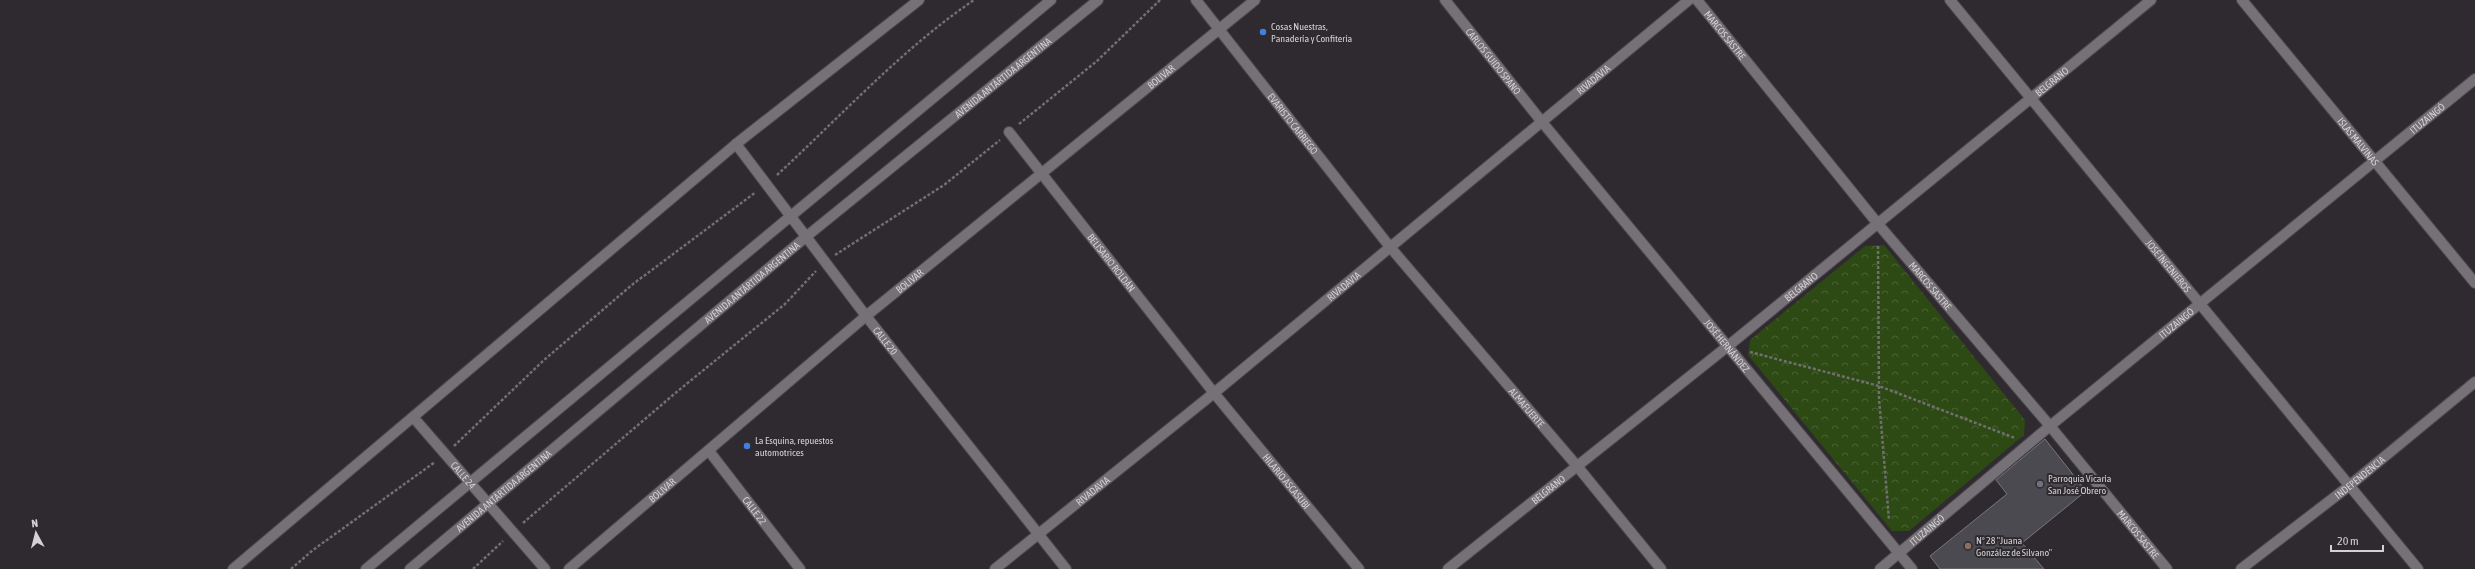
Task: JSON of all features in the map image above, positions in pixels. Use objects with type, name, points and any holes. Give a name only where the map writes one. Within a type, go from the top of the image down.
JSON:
[{"type":"street","points":[[366,569],[469,481],[792,216],[1051,0]]},
{"type":"street","name":"AVENIDA ANTÁRTIDA ARGENTINA","points":[[410,569],[806,236],[1098,0]]},
{"type":"street","name":"EVARISTO CARRIEGO","points":[[1196,0],[1390,247]]},
{"type":"street","name":"BOLIVAR","points":[[569,569],[866,316],[1255,0]]},
{"type":"street","name":"CARLOS GUIDO SPANO","points":[[1445,0],[1542,122]]},
{"type":"street","name":"RIVADAVIA","points":[[995,569],[1214,392],[1689,0]]},
{"type":"street","name":"MARCOS SASTRE","points":[[1697,0],[1878,224],[2050,426],[2167,569]]},
{"type":"street","name":"JOSÉ INGENIEROS","points":[[1950,0],[2418,569]]},
{"type":"street","name":"BELGRANO","points":[[1448,569],[1728,346],[2151,0]]},
{"type":"street","name":"ISLAS MALVINAS","points":[[2242,0],[2376,160],[2475,282]]},
{"type":"street","points":[[233,569],[736,144],[913,2]]},
{"type":"street","name":"ITUZAINGÓ","points":[[1880,569],[2050,426],[2475,79]]},
{"type":"street","name":"JOSÉ HERNÁNDEZ","points":[[1542,122],[1912,569]]},
{"type":"street","name":"BELISARIO ROLDÁN","points":[[1009,132],[1214,392]]},
{"type":"street","name":"CALLE 20","points":[[736,144],[792,216],[866,316],[1066,569]]},
{"type":"street","name":"ALMAFUERTE","points":[[1390,247],[1577,466],[1661,569]]},
{"type":"street","name":"INDEPENDENCIA","points":[[2241,569],[2349,486],[2475,382]]},
{"type":"street","name":"HILARIO ASCASUBI","points":[[1214,392],[1359,569]]},
{"type":"street","name":"CALLE 24","points":[[413,417],[489,503],[544,569]]},
{"type":"street","name":"CALLE 22","points":[[709,451],[800,569]]},
{"type":"path","points":[[291,569],[313,550],[445,454],[470,434],[544,360],[633,284],[767,184],[880,77],[953,15],[974,0]]},
{"type":"path","points":[[473,569],[513,531],[679,390],[785,304],[825,261],[937,189],[1097,61],[1160,0]]},
{"type":"path","points":[[1878,224],[1879,386],[1890,522]]},
{"type":"path","points":[[1728,346],[1879,386],[2030,444]]},
{"type":"green space","points":[[1884,245],[2025,420],[2024,435],[1909,531],[1892,531],[1748,355],[1750,340],[1865,246]]},
{"type":"building","points":[[2045,439],[2086,491],[2022,543],[2044,569],[1940,569],[1930,556],[2007,494],[1996,480]]},
{"type":"place","name":"Cosas Nuestras, Panadería y Confitería","points":[[1263,32]]},
{"type":"place","name":"La Esquina, repuestos automotrices","points":[[747,446]]},
{"type":"place","name":"Parroquia Vicaría San José Obrero","points":[[2040,484]]},
{"type":"place","name":"N° 28 \"Juana González de Silvano\"","points":[[1968,546]]}]
